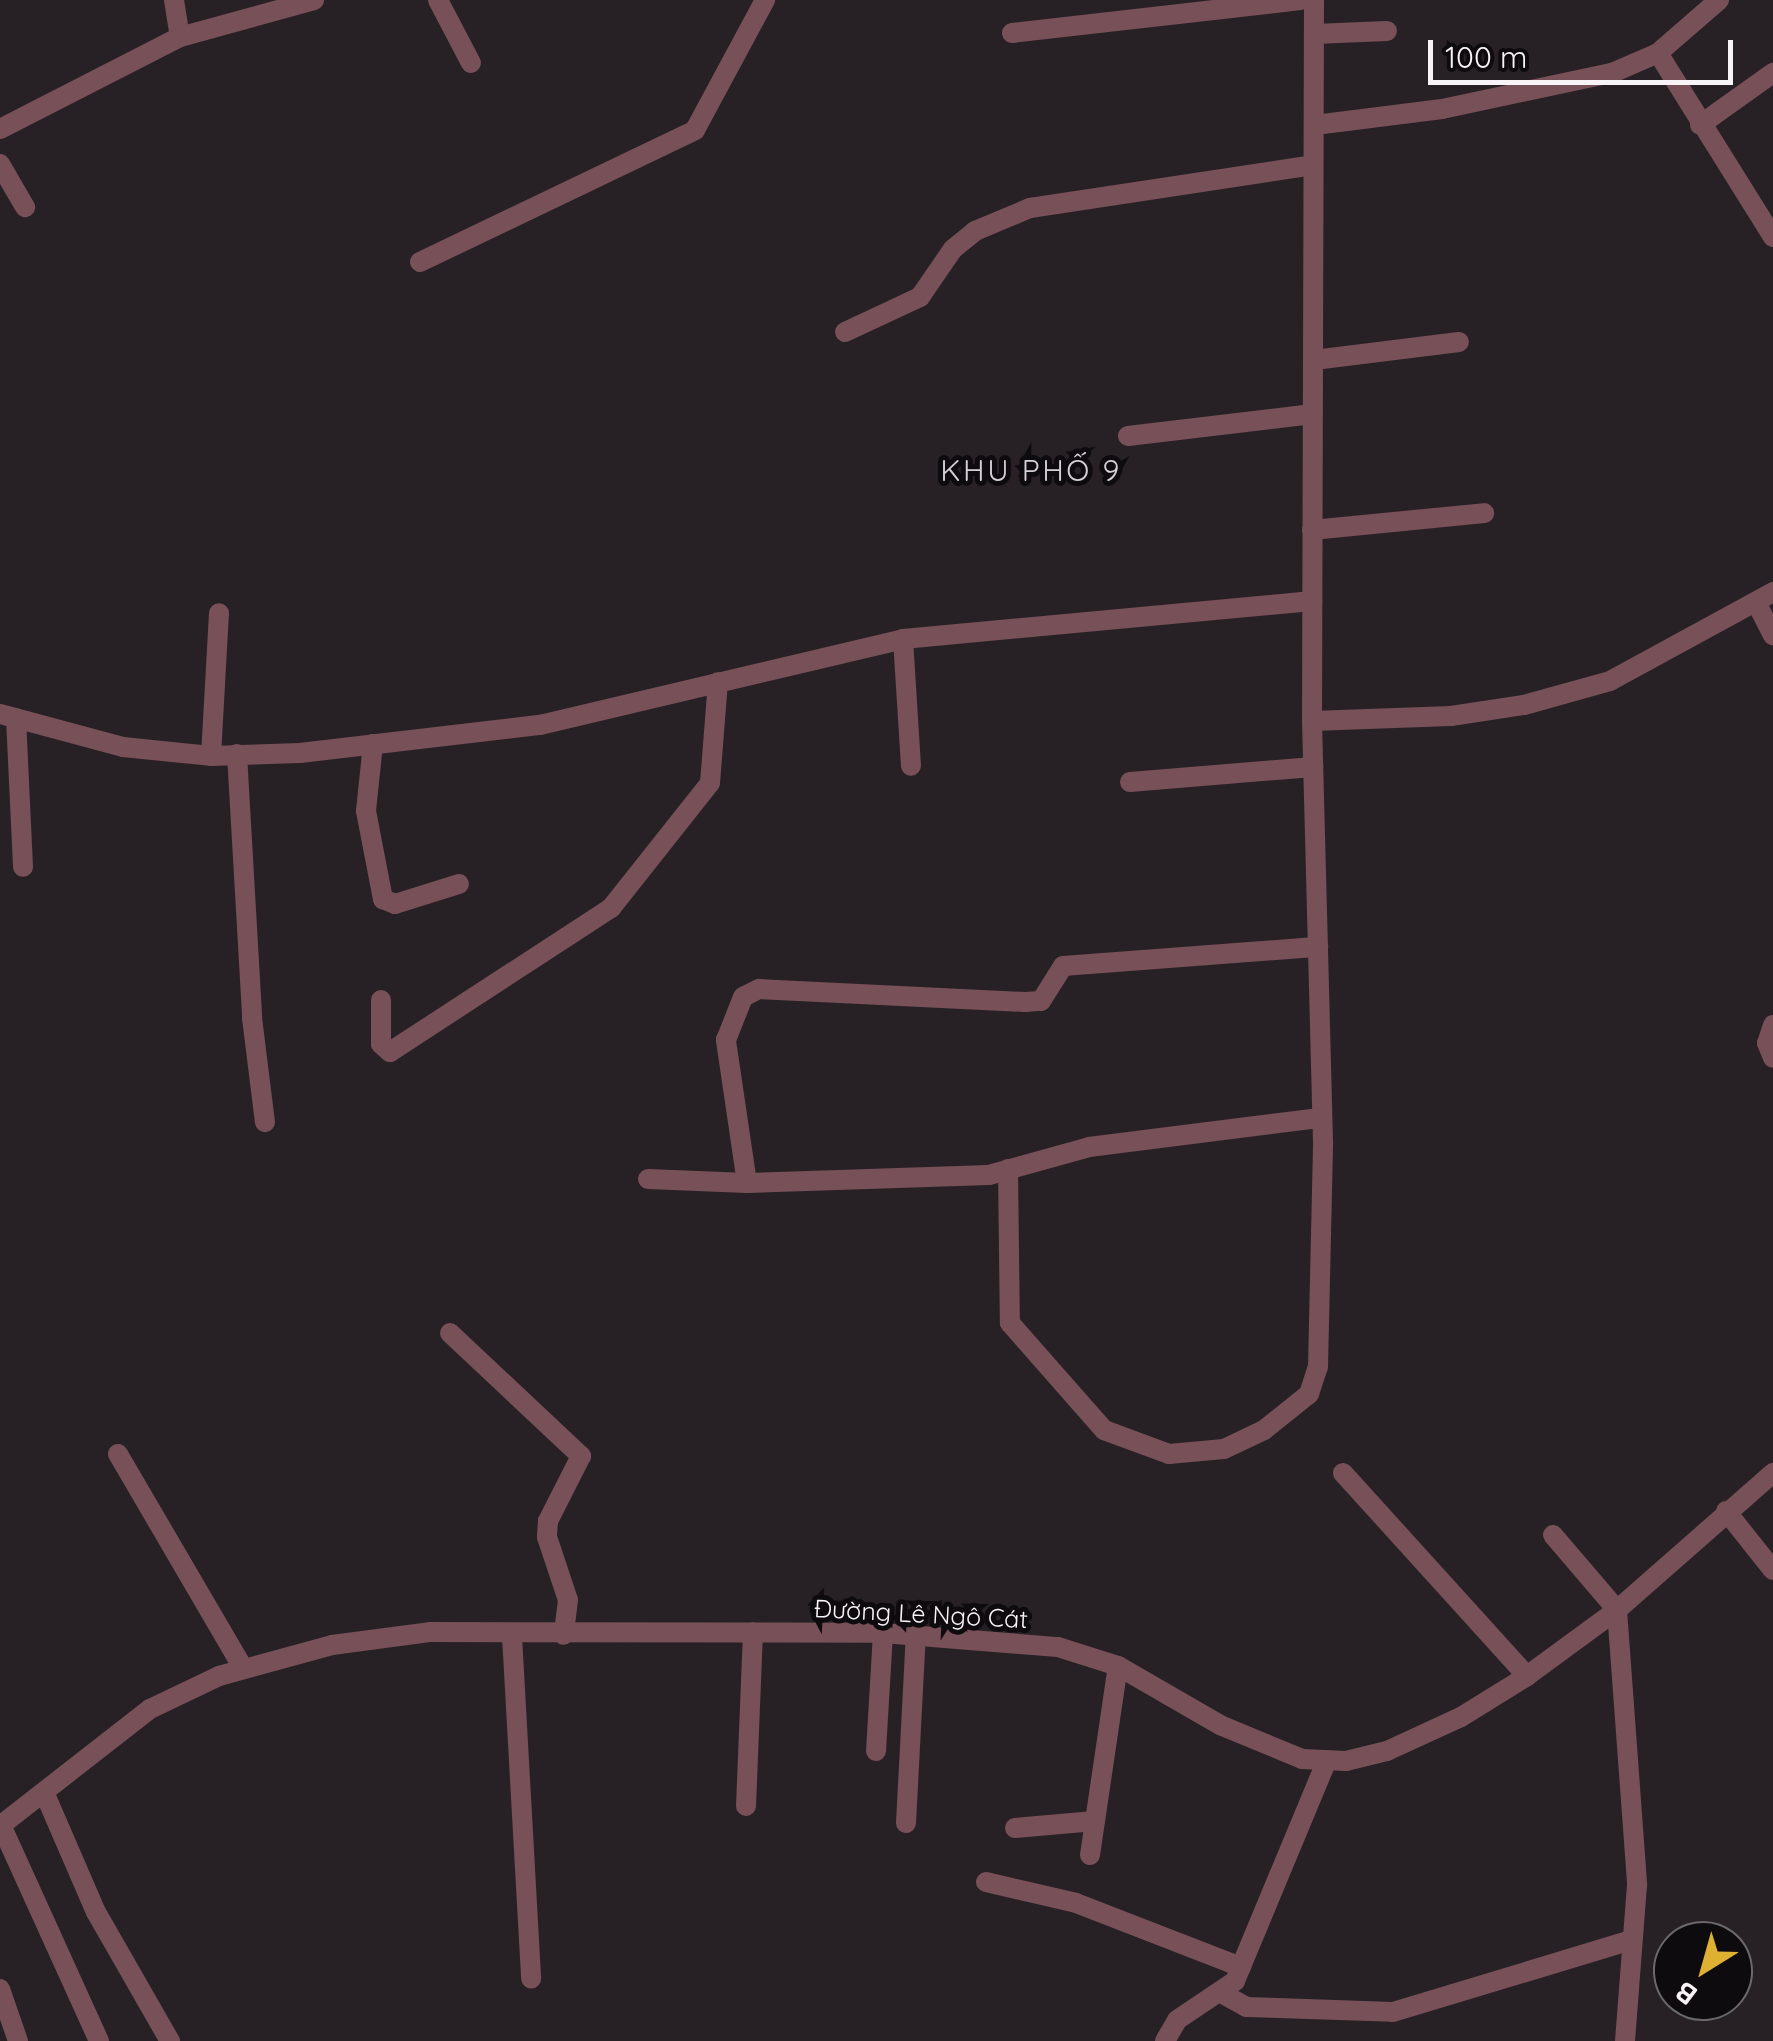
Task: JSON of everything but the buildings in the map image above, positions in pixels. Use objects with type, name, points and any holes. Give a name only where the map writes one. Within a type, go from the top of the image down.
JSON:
[{"type":"street","points":[[174,0],[180,37]]},
{"type":"street","points":[[0,129],[180,37],[314,0]]},
{"type":"street","points":[[438,0],[471,63]]},
{"type":"street","points":[[420,262],[696,130],[764,0]]},
{"type":"street","points":[[1012,33],[1300,0]]},
{"type":"street","points":[[1008,1169],[1007,1287],[1016,1336],[1104,1430],[1168,1454],[1224,1448],[1299,1407],[1318,1367],[1320,1118],[1312,720],[1314,0]]},
{"type":"street","points":[[1315,125],[1555,87],[1658,53],[1720,0]]},
{"type":"street","points":[[1314,34],[1387,31]]},
{"type":"street","points":[[1658,53],[1773,237]]},
{"type":"street","points":[[1700,125],[1773,73]]},
{"type":"street","points":[[0,164],[25,208]]},
{"type":"street","points":[[844,332],[920,297],[953,249],[975,231],[1030,208],[1313,164]]},
{"type":"street","points":[[1314,360],[1459,342]]},
{"type":"street","points":[[1128,436],[1313,414]]},
{"type":"street","points":[[1312,530],[1484,513]]},
{"type":"street","points":[[1312,720],[1452,716],[1524,705],[1610,681],[1765,598],[1773,635]]},
{"type":"street","points":[[24,867],[8,716],[123,747],[211,756],[373,744],[540,725],[903,639],[1312,601]]},
{"type":"street","points":[[211,756],[219,613]]},
{"type":"street","points":[[903,639],[910,766]]},
{"type":"street","points":[[381,1000],[381,1044],[390,1052],[611,908],[710,783],[718,682]]},
{"type":"street","points":[[373,744],[366,810],[383,899],[395,904],[458,884]]},
{"type":"street","points":[[237,754],[252,1018],[265,1122]]},
{"type":"street","points":[[1130,782],[1313,768]]},
{"type":"street","points":[[748,1183],[726,1040],[743,996],[759,988],[1041,1001],[1063,966],[1318,947]]},
{"type":"street","points":[[1773,1025],[1767,1044],[1773,1058]]},
{"type":"street","points":[[648,1179],[748,1183],[1008,1169],[1089,1147],[1320,1118]]},
{"type":"street","points":[[450,1333],[581,1456],[548,1520],[547,1537],[568,1600],[564,1634]]},
{"type":"street","points":[[118,1454],[243,1668]]},
{"type":"street","points":[[1342,1473],[1526,1676]]},
{"type":"street","name":"Đường Lê Ngô Cát","points":[[1,1825],[150,1709],[243,1668],[332,1644],[431,1632],[512,1636],[883,1632],[1058,1648],[1118,1666],[1220,1725],[1302,1758],[1327,1760],[1387,1752],[1526,1676],[1617,1610],[1773,1473]]},
{"type":"street","points":[[1726,1512],[1773,1570]]},
{"type":"street","points":[[1553,1535],[1617,1610],[1637,1884],[1628,1940],[1625,2041]]},
{"type":"street","points":[[746,1806],[753,1632]]},
{"type":"street","points":[[876,1751],[883,1632]]},
{"type":"street","points":[[906,1823],[916,1634]]},
{"type":"street","points":[[512,1636],[531,1978]]},
{"type":"street","points":[[1090,1855],[1118,1666]]},
{"type":"street","points":[[1164,2041],[1177,2020],[1223,1994],[1241,1966],[1327,1760]]},
{"type":"street","points":[[44,1792],[96,1912],[170,2041]]},
{"type":"street","points":[[1015,1828],[1095,1820]]},
{"type":"street","points":[[1,1825],[99,2041]]},
{"type":"street","points":[[986,1882],[1076,1903],[1241,1966]]},
{"type":"street","points":[[1223,1994],[1246,2008],[1393,2012],[1628,1940]]},
{"type":"street","points":[[0,1989],[18,2041]]},
{"type":"district","name":"KHU PHỐ 9","points":[[1031,470]]}]
